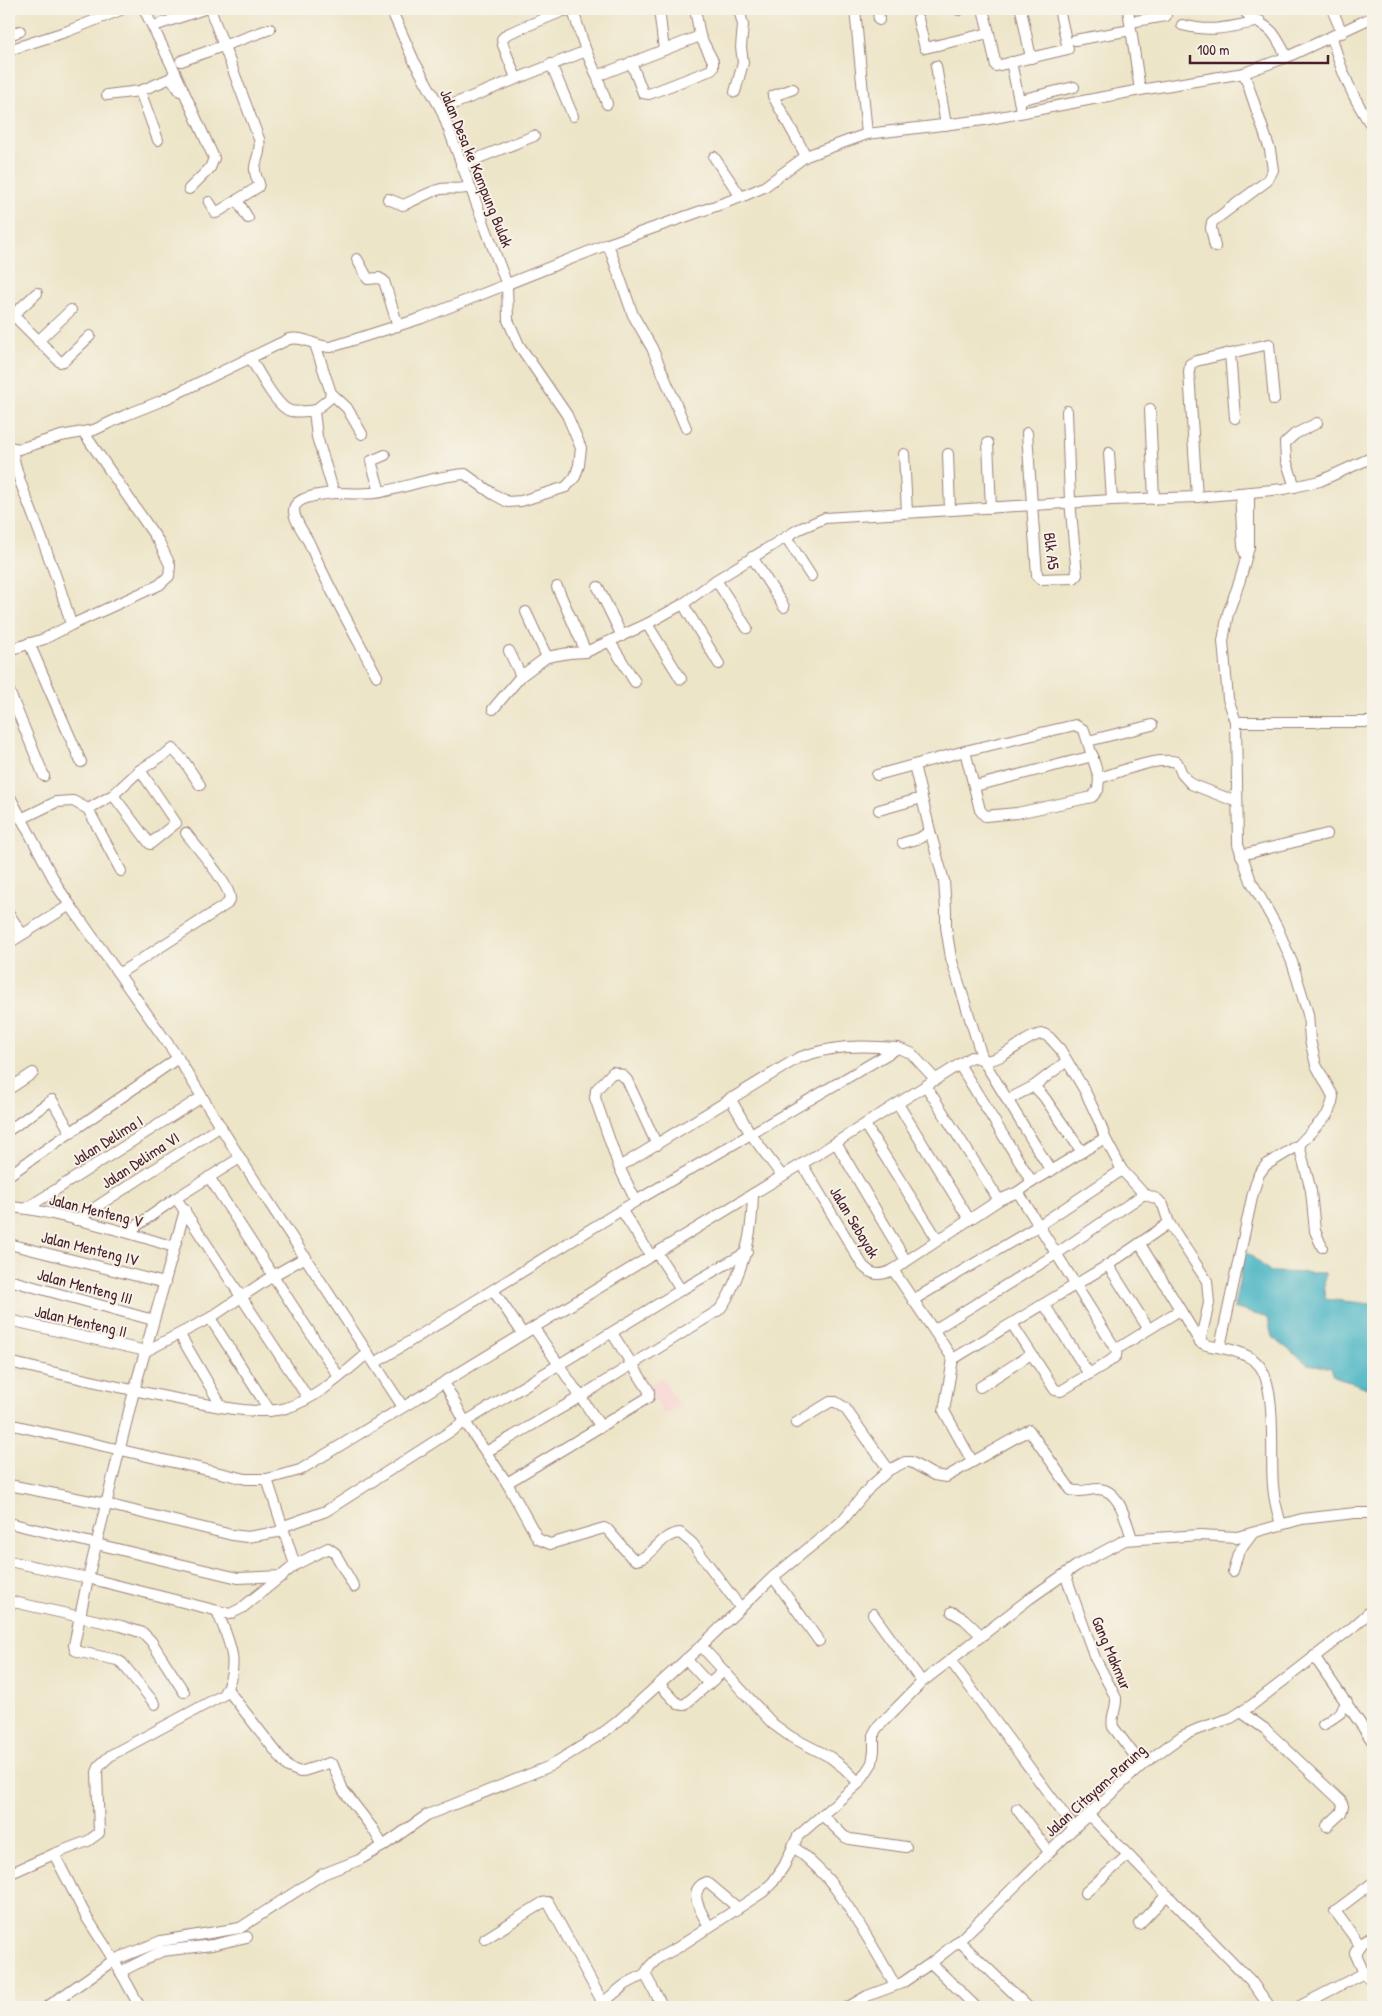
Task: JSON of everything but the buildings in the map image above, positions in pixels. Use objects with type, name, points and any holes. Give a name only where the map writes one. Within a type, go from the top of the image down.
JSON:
[{"type":"street","points":[[9,50],[68,31],[123,9]]},
{"type":"street","points":[[144,9],[195,126]]},
{"type":"street","points":[[160,24],[204,9]]},
{"type":"street","points":[[209,202],[216,213],[258,187],[254,163],[260,154],[261,147],[210,9]]},
{"type":"street","name":"Jalan Desa ke Kampung Bulak","points":[[377,676],[296,519],[294,509],[297,503],[306,498],[334,493],[359,494],[380,492],[436,477],[465,474],[508,502],[521,501],[566,487],[575,477],[581,448],[567,415],[519,345],[508,320],[507,285],[460,165],[441,110],[414,61],[391,9]]},
{"type":"street","points":[[659,9],[664,50]]},
{"type":"street","points":[[631,62],[643,93],[658,92],[713,68],[713,61],[700,36],[695,9]]},
{"type":"street","points":[[735,92],[743,63],[743,25],[739,9]]},
{"type":"street","points":[[855,9],[867,134]]},
{"type":"street","points":[[878,9],[879,20]]},
{"type":"street","points":[[983,9],[996,66],[1068,49],[1059,9]]},
{"type":"street","points":[[1021,9],[1031,58]]},
{"type":"street","points":[[1128,9],[1140,90]]},
{"type":"street","points":[[1243,9],[1252,19],[1260,21],[1272,31],[1286,56]]},
{"type":"street","points":[[1332,9],[1337,35],[1338,62],[1358,106],[1373,128]]},
{"type":"street","points":[[516,78],[502,39],[507,34],[570,10],[574,14],[586,51],[608,104]]},
{"type":"street","points":[[919,13],[925,48],[989,33]]},
{"type":"street","points":[[1075,40],[1166,16]]},
{"type":"street","points":[[71,625],[46,551],[16,472],[11,448],[19,449],[61,436],[84,433],[161,401],[294,338],[330,347],[398,326],[608,244],[741,197],[764,187],[806,156],[867,134],[984,120],[1140,90],[1244,73],[1337,35],[1373,17]]},
{"type":"street","points":[[1182,25],[1197,29],[1222,30],[1260,21]]},
{"type":"street","points":[[181,61],[270,29]]},
{"type":"street","points":[[9,35],[20,31]]},
{"type":"street","points":[[597,76],[700,36]]},
{"type":"street","points":[[441,110],[586,51]]},
{"type":"street","points":[[1011,62],[1022,113]]},
{"type":"street","points":[[551,64],[573,116]]},
{"type":"street","points":[[936,66],[946,125]]},
{"type":"street","points":[[1215,247],[1211,228],[1212,222],[1267,181],[1273,170],[1270,150],[1244,73]]},
{"type":"street","points":[[107,95],[140,91],[173,75]]},
{"type":"street","points":[[173,75],[214,158],[210,168],[190,189]]},
{"type":"street","points":[[1019,100],[1074,87]]},
{"type":"street","points":[[793,89],[773,96],[806,156]]},
{"type":"street","points":[[140,91],[158,140]]},
{"type":"street","points":[[460,165],[534,136]]},
{"type":"street","points":[[714,157],[741,197]]},
{"type":"street","points":[[388,200],[403,205],[439,190],[449,188],[461,190],[469,187]]},
{"type":"street","points":[[237,200],[248,218]]},
{"type":"street","points":[[608,244],[633,315],[652,348],[686,428]]},
{"type":"street","points":[[357,259],[368,279],[379,278],[384,280],[398,326]]},
{"type":"street","points":[[37,292],[11,313],[61,362],[90,336]]},
{"type":"street","points":[[38,341],[71,310]]},
{"type":"street","points":[[251,359],[284,407],[290,411],[314,411],[330,399],[331,393],[315,344]]},
{"type":"street","points":[[1197,497],[1188,372],[1190,364],[1196,361],[1269,345],[1274,400]]},
{"type":"street","points":[[1230,353],[1234,418]]},
{"type":"street","points":[[331,393],[347,408],[362,434]]},
{"type":"street","points":[[1150,409],[1154,499]]},
{"type":"street","points":[[314,411],[315,428],[334,493]]},
{"type":"street","points":[[1068,412],[1070,502]]},
{"type":"street","points":[[1295,487],[1286,460],[1286,443],[1295,434],[1317,424]]},
{"type":"street","points":[[9,650],[44,639],[165,582],[169,576],[168,561],[159,542],[84,433]]},
{"type":"street","points":[[1027,433],[1032,505]]},
{"type":"street","points":[[988,443],[990,508]]},
{"type":"street","points":[[1108,453],[1112,500]]},
{"type":"street","points":[[904,454],[907,512]]},
{"type":"street","points":[[948,454],[950,510]]},
{"type":"street","points":[[380,492],[372,461],[385,455]]},
{"type":"street","points":[[493,709],[521,676],[547,658],[569,653],[586,652],[647,624],[683,604],[716,580],[799,529],[825,518],[1244,493],[1295,487],[1320,481],[1373,457]]},
{"type":"street","points":[[1220,1347],[1256,1181],[1266,1165],[1299,1145],[1327,1115],[1333,1096],[1316,1065],[1310,1040],[1308,1014],[1292,962],[1277,928],[1250,881],[1238,844],[1236,722],[1228,699],[1223,641],[1228,613],[1240,580],[1250,539],[1244,493]]},
{"type":"street","name":"Blk A5","points":[[1032,505],[1038,577],[1074,578],[1077,575],[1070,502]]},
{"type":"street","points":[[786,537],[811,576]]},
{"type":"street","points":[[752,557],[784,607]]},
{"type":"street","points":[[716,580],[747,628]]},
{"type":"street","points":[[557,587],[586,652]]},
{"type":"street","points":[[598,587],[622,636]]},
{"type":"street","points":[[683,604],[719,664]]},
{"type":"street","points":[[526,612],[547,658]]},
{"type":"street","points":[[647,624],[681,679]]},
{"type":"street","points":[[610,642],[635,682]]},
{"type":"street","points":[[29,643],[81,762]]},
{"type":"street","points":[[508,652],[521,676]]},
{"type":"street","points":[[9,691],[44,776]]},
{"type":"street","points":[[1236,722],[1373,722]]},
{"type":"street","points":[[877,775],[965,751],[1076,725],[1084,730],[1088,741],[1099,778],[1098,790],[1092,797],[986,816],[980,810],[965,751]]},
{"type":"street","points":[[1088,741],[1152,725]]},
{"type":"street","points":[[88,809],[113,795],[140,770],[173,749],[184,761],[200,785]]},
{"type":"street","points":[[975,786],[1093,756]]},
{"type":"street","points":[[1099,778],[1153,762],[1169,760],[1177,762],[1182,774],[1191,784],[1237,802]]},
{"type":"street","points":[[914,765],[944,881],[946,927],[951,958],[983,1060],[1051,1171]]},
{"type":"street","points":[[113,795],[150,844],[176,823],[140,770]]},
{"type":"street","points":[[9,795],[70,905],[178,1058],[240,1158],[402,1407]]},
{"type":"street","points":[[879,810],[922,798]]},
{"type":"street","points":[[9,819],[56,802],[73,801],[88,809],[121,871]]},
{"type":"street","points":[[903,843],[920,838],[930,831]]},
{"type":"street","points":[[120,974],[230,900],[230,895],[222,882],[186,833]]},
{"type":"street","points":[[1241,855],[1327,834]]},
{"type":"street","points":[[9,943],[70,905]]},
{"type":"street","points":[[9,914],[22,934]]},
{"type":"street","points":[[9,1424],[246,1479],[267,1479],[300,1470],[802,1164],[959,1064],[971,1057],[989,1060],[1002,1056],[1039,1034],[1050,1038],[1067,1061],[1097,1115],[1104,1138],[1122,1170],[1144,1194],[1157,1199],[1163,1205],[1170,1222],[1208,1285],[1208,1310],[1200,1342]]},
{"type":"street","points":[[620,1167],[730,1098],[798,1058],[815,1052],[862,1045],[898,1048],[911,1053],[936,1080]]},
{"type":"street","points":[[375,1363],[636,1201],[898,1048]]},
{"type":"street","points":[[9,1175],[178,1058]]},
{"type":"street","points":[[1007,1100],[1034,1086],[1067,1061]]},
{"type":"street","points":[[959,1064],[1032,1182]]},
{"type":"street","points":[[636,1201],[620,1167],[595,1098],[596,1090],[614,1072],[622,1075],[627,1080],[657,1145]]},
{"type":"street","points":[[9,1089],[33,1073]]},
{"type":"street","points":[[926,1086],[999,1200]]},
{"type":"street","points":[[1034,1086],[1044,1097],[1082,1152]]},
{"type":"street","name":"Jalan Delima I","points":[[27,1208],[202,1097]]},
{"type":"street","points":[[730,1098],[750,1133],[782,1176]]},
{"type":"street","points":[[9,1130],[52,1100],[71,1133]]},
{"type":"street","points":[[898,1104],[969,1219]]},
{"type":"street","points":[[865,1124],[938,1240]]},
{"type":"street","name":"Jalan Delima VI","points":[[76,1220],[221,1126]]},
{"type":"street","name":"Jalan Sebayak","points":[[802,1164],[863,1266],[869,1272],[882,1275],[893,1270],[999,1200],[1018,1192],[1104,1138]]},
{"type":"street","points":[[836,1142],[906,1261]]},
{"type":"street","points":[[1299,1145],[1311,1191],[1315,1231],[1322,1247]]},
{"type":"street","points":[[128,1232],[176,1198],[240,1158]]},
{"type":"street","points":[[913,1300],[1038,1226],[1122,1170]]},
{"type":"street","points":[[209,1177],[339,1377]]},
{"type":"street","points":[[1018,1192],[1113,1345],[1117,1348]]},
{"type":"street","points":[[486,1452],[580,1397],[719,1310],[727,1301],[747,1252],[752,1222],[753,1194]]},
{"type":"street","points":[[934,1330],[1056,1254],[1144,1194]]},
{"type":"street","points":[[176,1198],[243,1296],[308,1398]]},
{"type":"street","points":[[9,1204],[9,1212]]},
{"type":"street","name":"Jalan Menteng V","points":[[9,1208],[27,1208],[128,1232],[174,1247]]},
{"type":"street","points":[[155,1704],[122,1663],[117,1660],[80,1652],[75,1650],[74,1645],[79,1616],[132,1390],[146,1351],[153,1320],[185,1210]]},
{"type":"street","points":[[622,1211],[681,1290]]},
{"type":"street","points":[[953,1359],[1108,1265],[1170,1222]]},
{"type":"street","name":"Jalan Menteng IV","points":[[9,1244],[165,1283]]},
{"type":"street","points":[[1140,1244],[1200,1342],[1206,1346],[1220,1347],[1254,1360],[1265,1373],[1269,1384],[1272,1426],[1272,1485],[1280,1524]]},
{"type":"street","points":[[9,1485],[106,1504],[240,1536],[278,1532],[283,1527],[326,1511],[465,1422],[681,1290],[747,1252]]},
{"type":"street","points":[[146,1351],[210,1318],[306,1257]]},
{"type":"street","points":[[1108,1265],[1148,1328]]},
{"type":"street","points":[[893,1270],[953,1359],[944,1411],[972,1461]]},
{"type":"street","name":"Jalan Menteng III","points":[[9,1280],[153,1320]]},
{"type":"street","points":[[493,1290],[522,1334]]},
{"type":"street","points":[[1044,1304],[1089,1374]]},
{"type":"street","points":[[1117,1348],[1180,1310]]},
{"type":"street","points":[[210,1318],[270,1411]]},
{"type":"street","name":"Jalan Menteng II","points":[[9,1320],[146,1351]]},
{"type":"street","points":[[1012,1324],[1058,1391],[1065,1390],[1110,1361],[1116,1356],[1117,1348]]},
{"type":"street","points":[[534,1328],[600,1427]]},
{"type":"street","points":[[507,1483],[648,1397],[649,1390],[612,1333]]},
{"type":"street","points":[[180,1334],[222,1407]]},
{"type":"street","points":[[9,1362],[132,1390],[222,1407],[270,1411],[285,1408],[308,1398],[339,1377],[368,1353]]},
{"type":"street","points":[[980,1387],[1031,1354]]},
{"type":"street","points":[[444,1382],[465,1422],[507,1483],[538,1539],[550,1544],[604,1528],[636,1560],[645,1557],[666,1537],[677,1533],[684,1536],[740,1607]]},
{"type":"street","points":[[796,1422],[830,1402],[836,1402],[845,1408],[889,1470]]},
{"type":"street","points":[[47,2007],[114,1960],[161,1941],[240,1928],[323,1874],[359,1860],[438,1809],[548,1766],[600,1735],[686,1660],[773,1577],[841,1522],[870,1487],[889,1470],[911,1462],[941,1478],[946,1477],[1029,1430],[1071,1490],[1103,1489],[1114,1496],[1132,1538]]},
{"type":"street","points":[[267,1479],[295,1565]]},
{"type":"street","points":[[485,1939],[542,1903],[548,1902],[600,2005],[626,1984],[645,1974],[658,1958],[677,1948],[763,1892],[779,1875],[798,1836],[859,1783],[872,1763],[874,1733],[877,1728],[922,1682],[1065,1574],[1125,1540],[1132,1538],[1152,1539],[1200,1535],[1236,1536],[1302,1519],[1355,1513],[1373,1514]]},
{"type":"street","points":[[9,1523],[238,1578],[283,1576]]},
{"type":"street","points":[[1233,1571],[1238,1553],[1253,1533]]},
{"type":"street","points":[[9,1561],[88,1578],[230,1614],[236,1612],[295,1565],[328,1548],[332,1549],[335,1553],[354,1586]]},
{"type":"street","name":"Gang Makmur","points":[[1065,1574],[1095,1658],[1116,1698],[1116,1705],[1111,1720],[1112,1727],[1142,1765]]},
{"type":"street","points":[[773,1577],[819,1641]]},
{"type":"street","points":[[9,1601],[79,1616],[143,1633],[151,1641],[184,1692]]},
{"type":"street","name":"Jalan Citayam-Parung","points":[[848,2007],[867,1996],[914,1976],[959,1941],[1049,1852],[1142,1765],[1182,1736],[1241,1712],[1353,1627],[1373,1609]]},
{"type":"street","points":[[9,1874],[88,1841],[99,1833],[96,1772],[100,1764],[111,1755],[223,1695],[233,1668],[233,1654],[217,1611]]},
{"type":"street","points":[[952,1612],[964,1619],[982,1636]]},
{"type":"street","points":[[873,1614],[922,1682]]},
{"type":"street","points":[[701,1646],[773,1724],[830,1757],[859,1783]]},
{"type":"street","points":[[1314,1656],[1373,1742]]},
{"type":"street","points":[[686,1660],[709,1684]]},
{"type":"street","points":[[950,1660],[1074,1828]]},
{"type":"street","points":[[659,1684],[681,1706],[724,1671]]},
{"type":"street","points":[[226,1689],[288,1767],[300,1772],[329,1764],[333,1765],[343,1790],[373,1829],[383,1846]]},
{"type":"street","points":[[1323,1726],[1340,1713],[1347,1702]]},
{"type":"street","points":[[1241,1712],[1265,1729],[1341,1801],[1344,1806],[1341,1813],[1327,1826]]},
{"type":"street","points":[[1017,1810],[1049,1852]]},
{"type":"street","points":[[822,1815],[845,1837],[850,1839],[906,1847]]},
{"type":"street","points":[[1089,1815],[1251,1980],[1270,2007]]},
{"type":"street","points":[[794,1846],[832,1884],[896,1985]]},
{"type":"street","points":[[54,1854],[87,1918],[114,1960],[140,2007]]},
{"type":"street","points":[[1085,1893],[1128,1855]]},
{"type":"street","points":[[709,1927],[695,1898],[696,1889],[701,1884],[707,1882],[738,1908]]},
{"type":"street","points":[[1360,1945],[1335,1911],[1372,1884]]},
{"type":"street","points":[[1139,1924],[1167,1895]]},
{"type":"street","points":[[1373,1936],[1360,1945],[1354,1953],[1364,1973],[1373,1984]]},
{"type":"street","points":[[120,1972],[162,1951],[212,1945],[247,1937]]},
{"type":"street","points":[[959,1941],[1028,2007]]},
{"type":"street","points":[[931,1963],[976,2007]]},
{"type":"street","points":[[1298,2007],[1364,1973]]},
{"type":"street","points":[[645,1974],[663,2007]]},
{"type":"shaded area","points":[[662,1377],[680,1406],[664,1415],[647,1386]]},
{"type":"water","points":[[1245,1251],[1271,1272],[1325,1273],[1324,1299],[1373,1304],[1373,1390],[1334,1376],[1331,1368],[1308,1364],[1272,1337],[1268,1318],[1234,1308]]}]
